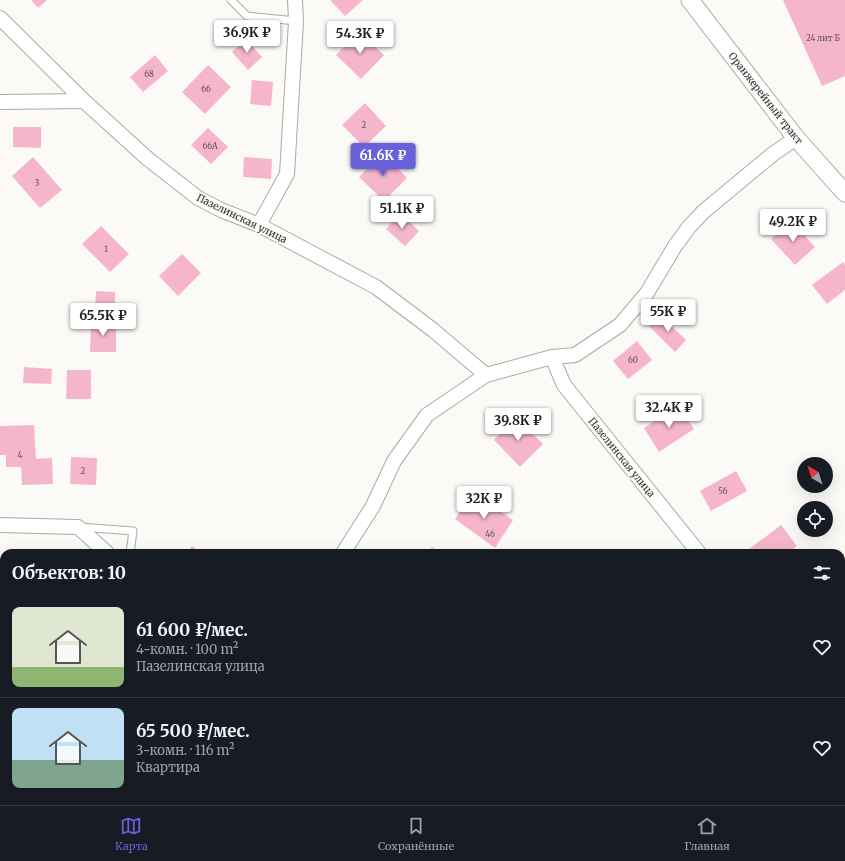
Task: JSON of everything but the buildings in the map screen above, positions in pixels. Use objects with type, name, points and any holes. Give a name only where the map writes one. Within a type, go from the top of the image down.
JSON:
[{"type":"street","points":[[259,225],[288,174],[296,21],[295,0]]},
{"type":"street","name":"Оранжерейный тракт","points":[[690,0],[796,138],[845,193]]},
{"type":"street","name":"Пазелинская улица","points":[[0,18],[84,101],[148,159],[198,198],[221,210],[259,225],[376,287],[433,330],[486,376]]},
{"type":"street","points":[[0,102],[84,101]]},
{"type":"street","points":[[346,549],[373,506],[394,461],[427,415],[486,376],[552,357],[575,355],[620,326],[647,293],[675,246],[689,227],[703,212],[767,159],[796,138]]},
{"type":"street","name":"Пазелинская улица","points":[[552,357],[564,385],[696,549]]},
{"type":"street","points":[[0,525],[78,527],[103,549]]},
{"type":"lane","points":[[231,0],[247,16],[296,21]]},
{"type":"lane","points":[[78,527],[133,531],[131,549]]}]
